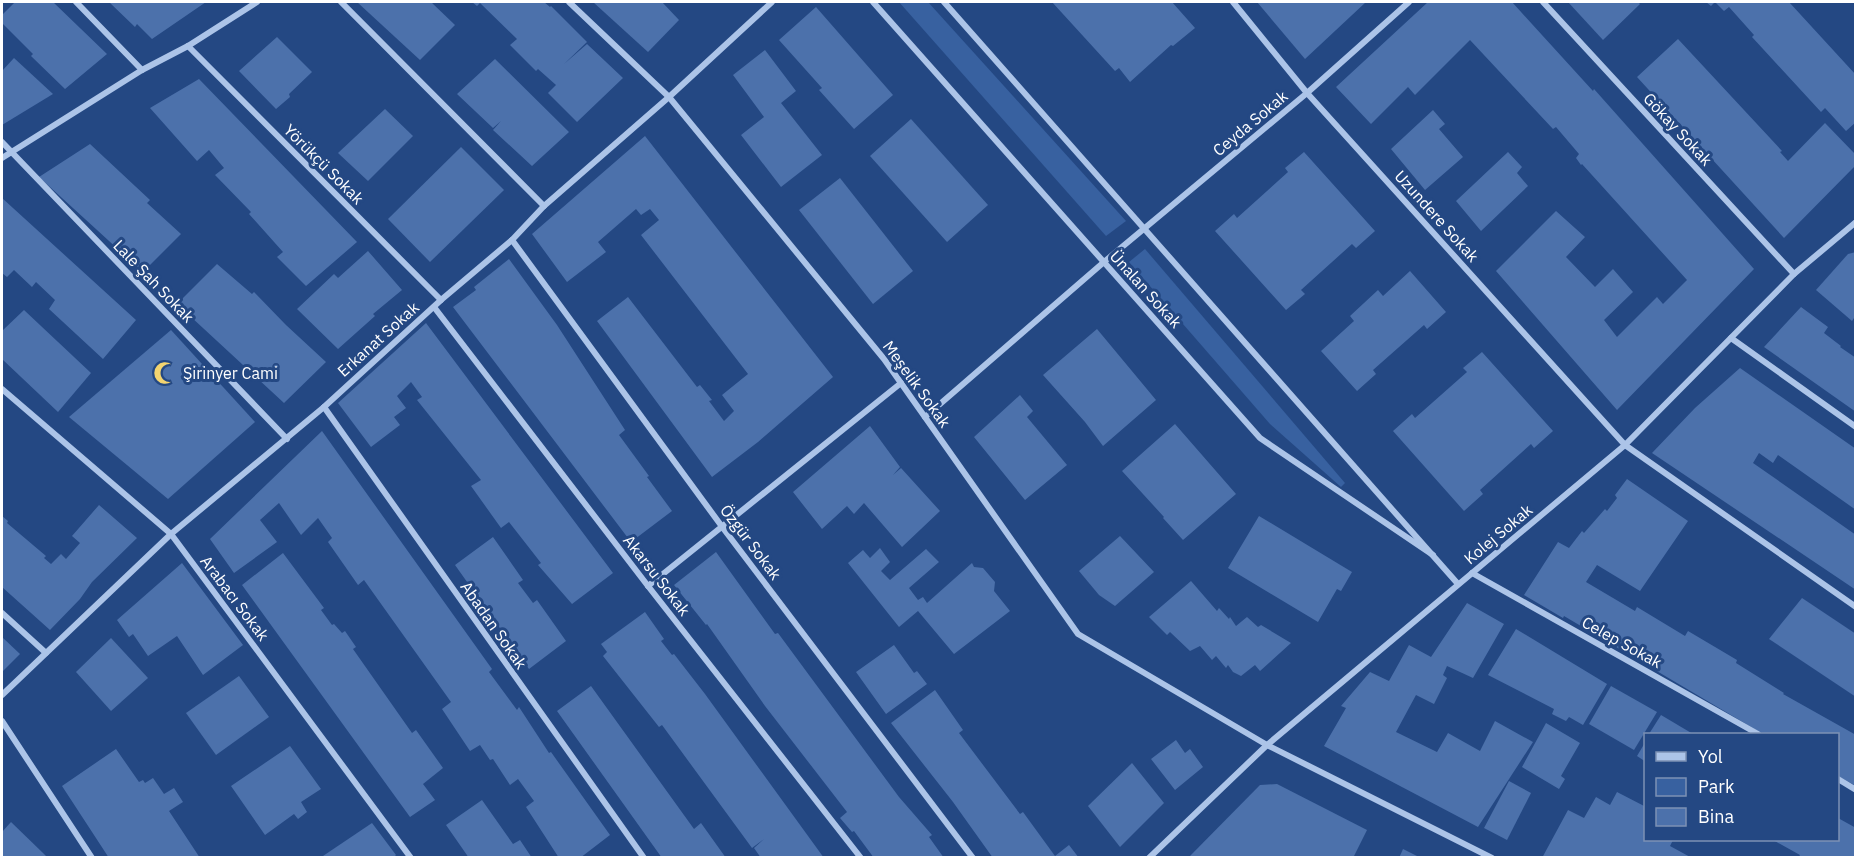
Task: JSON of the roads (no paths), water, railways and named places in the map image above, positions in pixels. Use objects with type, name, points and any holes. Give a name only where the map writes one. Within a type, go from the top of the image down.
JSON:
[{"type":"street","points":[[76,2],[142,70]]},
{"type":"street","points":[[2,158],[142,70],[188,46],[257,2]]},
{"type":"street","points":[[341,2],[544,206]]},
{"type":"street","name":"Meşelik Sokak","points":[[569,2],[669,97],[884,358],[1078,634],[1267,745],[1492,858]]},
{"type":"street","name":"Erkanat Sokak","points":[[2,695],[171,534],[286,439],[434,306],[512,240],[544,206],[669,97],[772,2]]},
{"type":"street","name":"Ünalan Sokak","points":[[873,2],[1260,438],[1433,555]]},
{"type":"street","name":"Ünalan Sokak","points":[[944,2],[1458,584]]},
{"type":"street","name":"Uzundere Sokak","points":[[1233,2],[1307,93],[1625,445],[1856,607]]},
{"type":"street","name":"Ceyda Sokak","points":[[925,417],[1144,228],[1307,93],[1409,2]]},
{"type":"street","name":"Gökay Sokak","points":[[1543,2],[1794,274]]},
{"type":"street","name":"Yörükçü Sokak","points":[[188,46],[441,300]]},
{"type":"street","name":"Lale Şah Sokak","points":[[2,142],[286,439]]},
{"type":"street","name":"Kolej Sokak","points":[[1149,858],[1267,745],[1625,445],[1794,274],[1856,222]]},
{"type":"street","points":[[1849,228],[1856,233]]},
{"type":"street","name":"Özgür Sokak","points":[[512,240],[723,528],[973,858]]},
{"type":"street","name":"Akarsu Sokak","points":[[434,306],[648,586],[861,858]]},
{"type":"street","points":[[1731,338],[1856,427]]},
{"type":"street","points":[[648,586],[901,383]]},
{"type":"street","name":"Arabacı Sokak","points":[[2,389],[171,534],[411,858]]},
{"type":"street","name":"Abadan Sokak","points":[[324,406],[644,858]]},
{"type":"street","name":"Celep Sokak","points":[[1472,573],[1754,733]]},
{"type":"street","points":[[2,613],[46,653]]},
{"type":"street","points":[[2,721],[92,858]]},
{"type":"street","points":[[1839,780],[1856,790]]},
{"type":"place","name":"Şirinyer Cami","points":[[165,373]]}]
